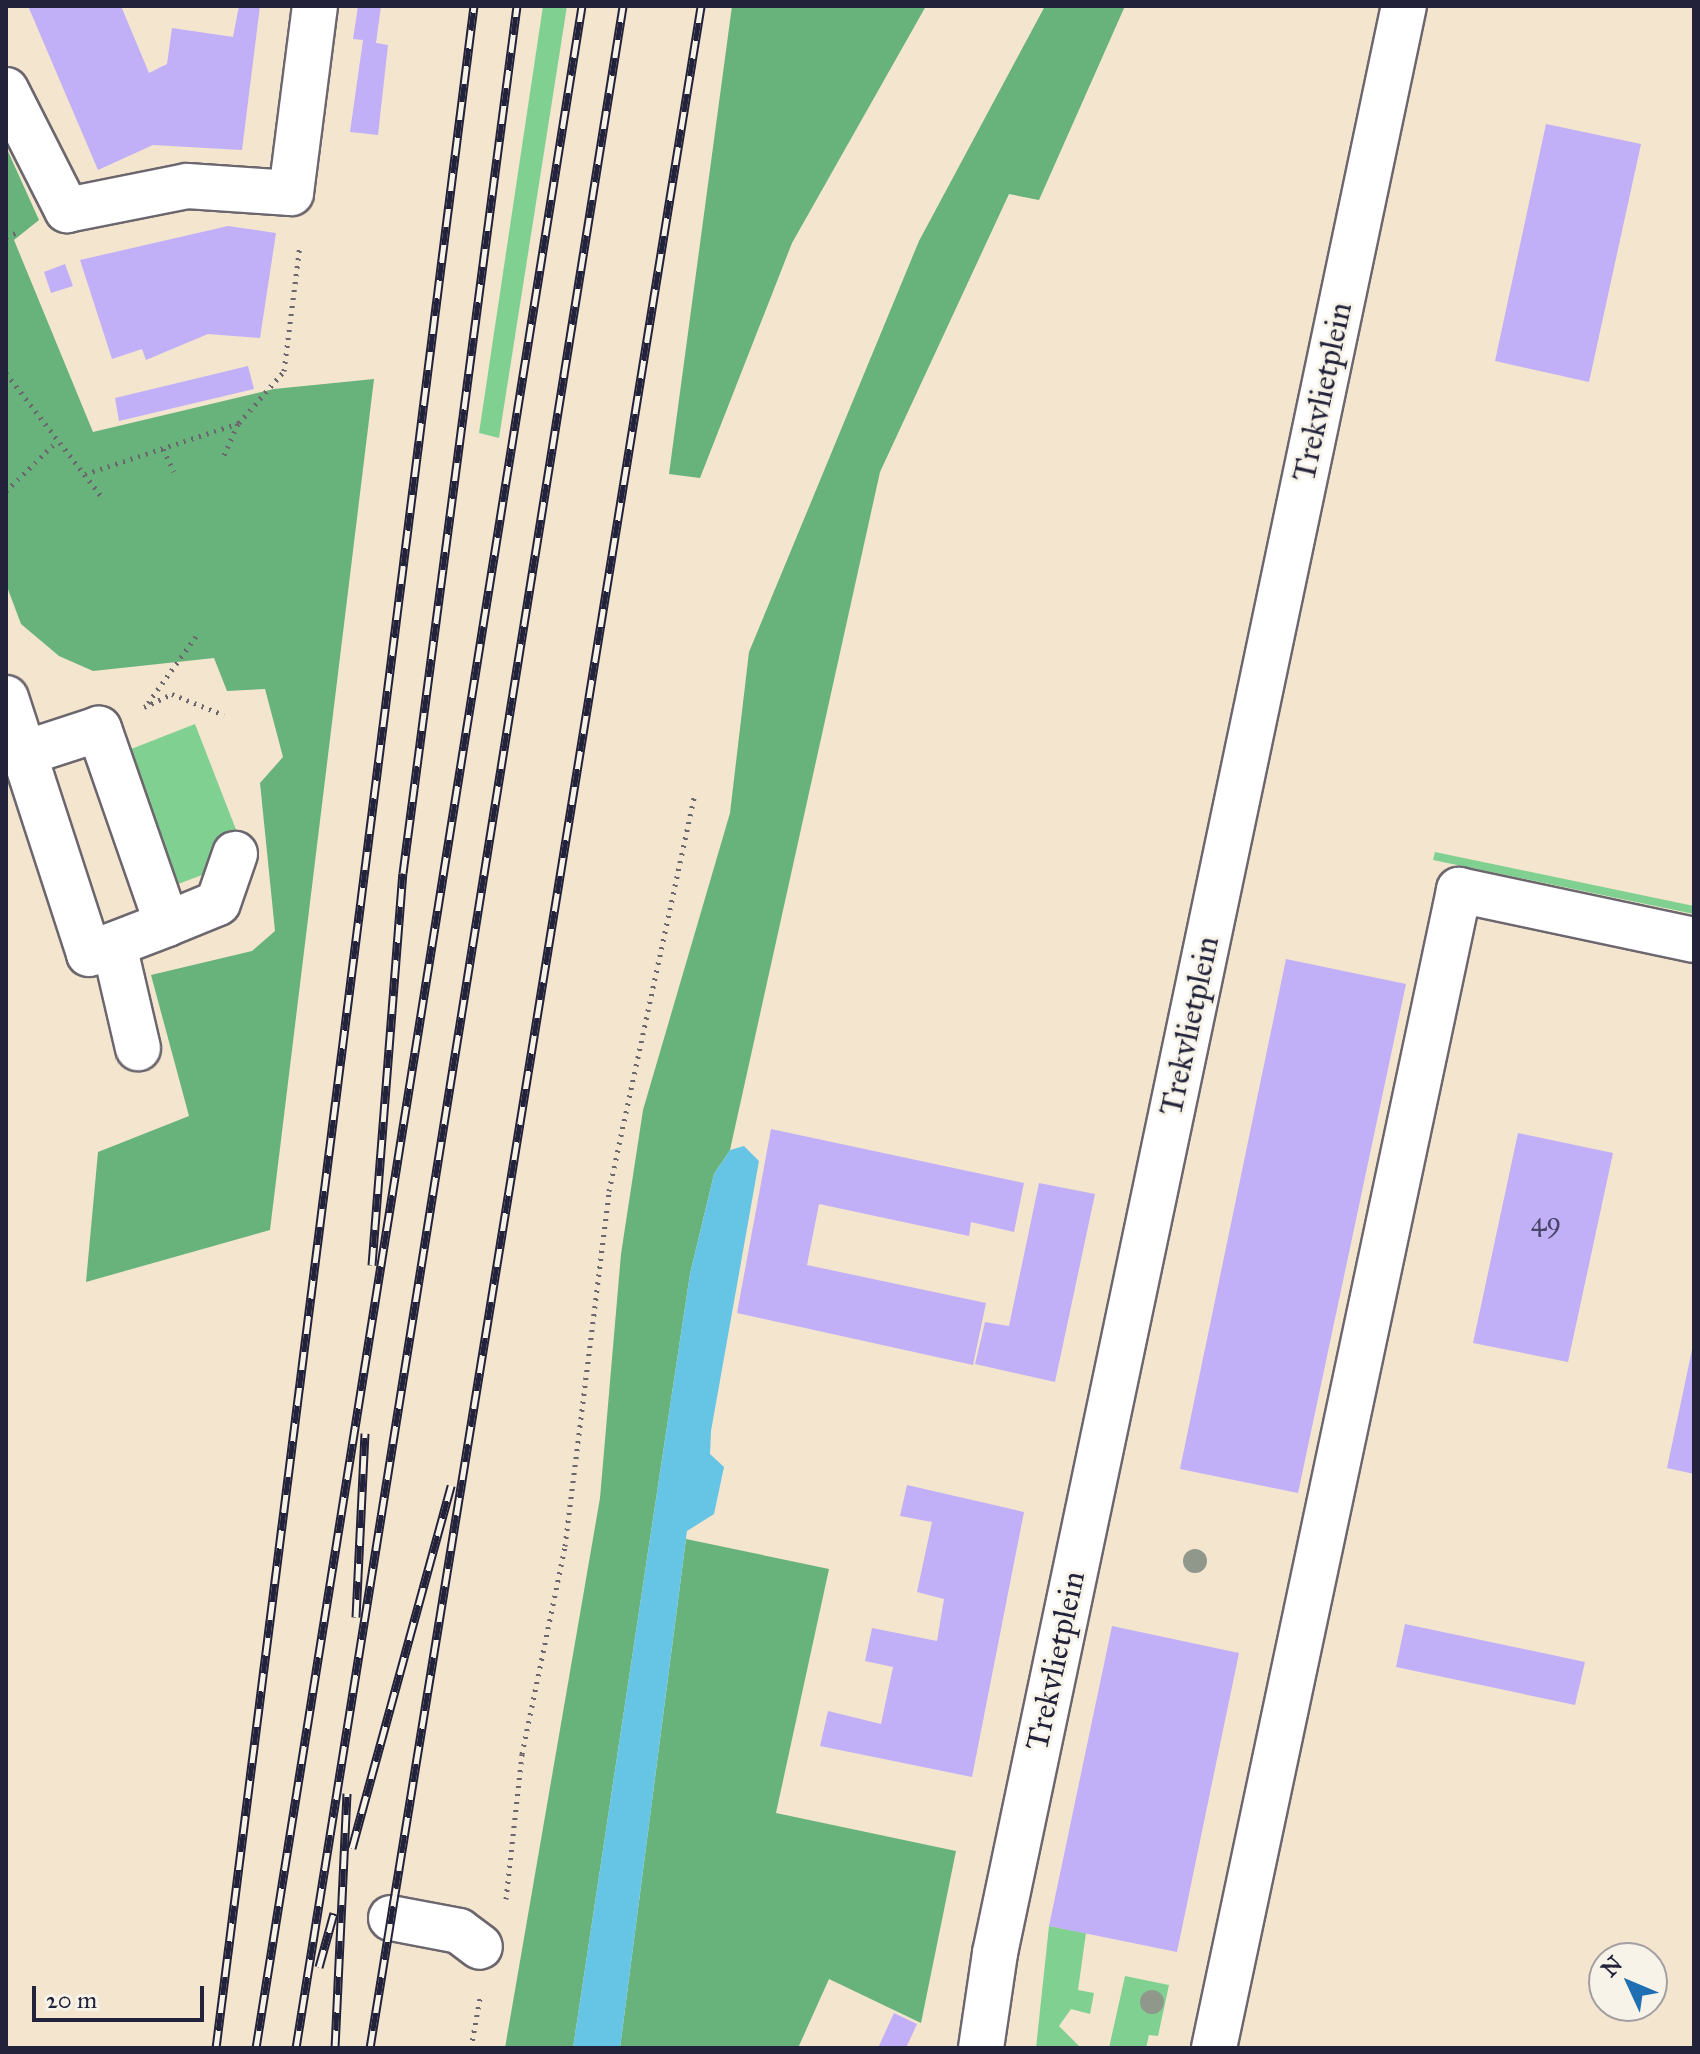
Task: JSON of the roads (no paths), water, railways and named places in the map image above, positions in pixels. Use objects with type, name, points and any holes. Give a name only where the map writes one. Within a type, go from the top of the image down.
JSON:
[{"type":"street","points":[[6,90],[67,210],[187,186],[291,193],[315,6]]},
{"type":"street","name":"Trekvlietplein","points":[[981,2048],[995,1953],[1404,6]]},
{"type":"street","points":[[6,698],[89,954],[218,903],[235,854]]},
{"type":"street","points":[[25,753],[99,729],[167,924]]},
{"type":"street","points":[[1214,2048],[1459,890],[1694,940]]},
{"type":"street","points":[[114,945],[138,1048]]},
{"type":"street","points":[[391,1918],[459,1931],[492,1930]]},
{"type":"water","points":[[744,1146],[759,1161],[711,1431],[710,1454],[724,1467],[714,1514],[687,1531],[620,2048],[573,2048],[690,1274],[714,1174],[730,1150]]},
{"type":"railway","points":[[216,2048],[474,6]]},
{"type":"railway","points":[[372,1265],[403,873],[517,6]]},
{"type":"railway","points":[[256,2048],[582,6]]},
{"type":"railway","points":[[296,2048],[623,6]]},
{"type":"railway","points":[[370,2048],[701,6]]},
{"type":"railway","points":[[356,1617],[365,1433]]},
{"type":"railway","points":[[352,1848],[451,1485]]},
{"type":"railway","points":[[335,2048],[347,1793]]},
{"type":"railway","points":[[319,1967],[334,1913]]}]
